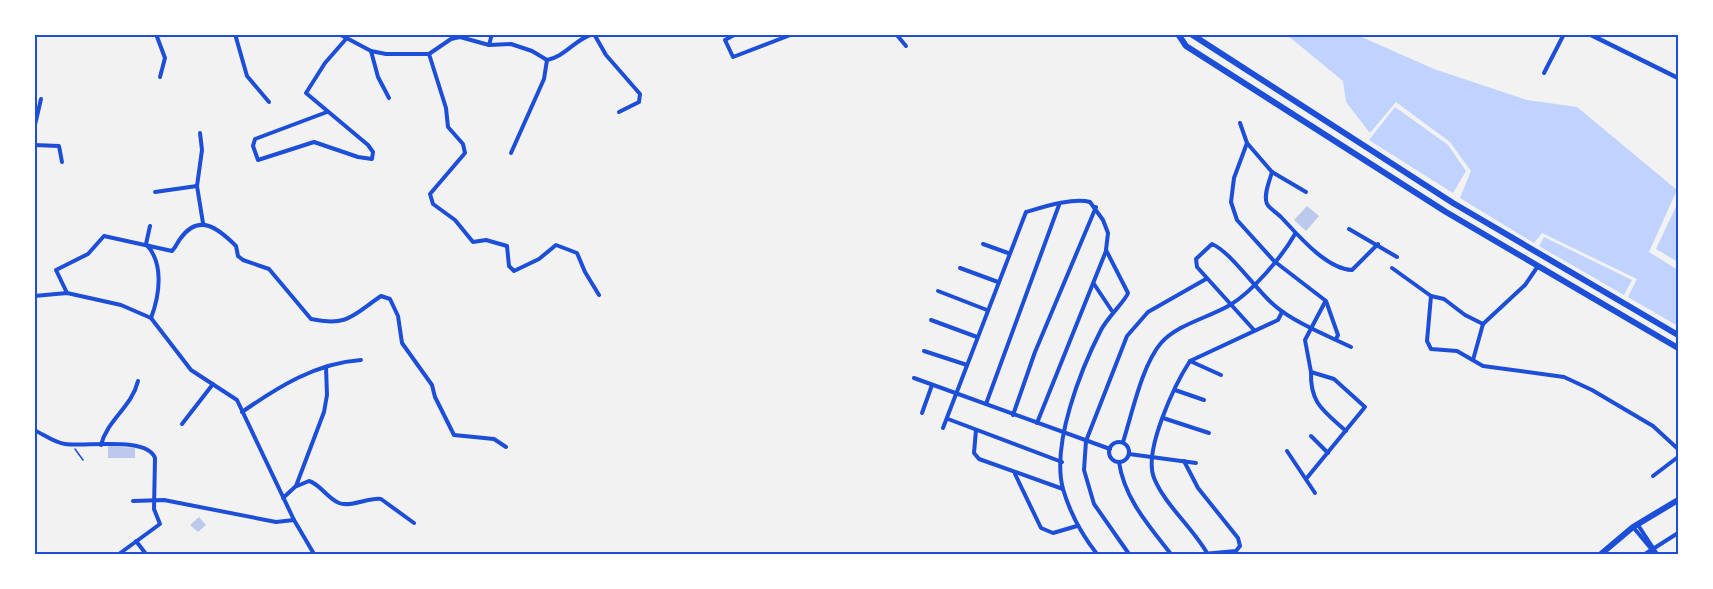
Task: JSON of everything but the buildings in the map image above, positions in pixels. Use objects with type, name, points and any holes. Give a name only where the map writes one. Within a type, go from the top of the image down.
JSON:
[{"type":"main road","points":[[1178,34],[1186,46],[1396,180],[1678,348]]},
{"type":"main road","points":[[1191,34],[1402,171],[1678,335]]},
{"type":"main road","points":[[1396,180],[1402,171]]},
{"type":"main road","points":[[1601,555],[1635,526],[1678,500]]},
{"type":"street","points":[[156,34],[165,58],[160,77]]},
{"type":"street","points":[[235,34],[247,76],[269,102]]},
{"type":"street","points":[[339,34],[370,51],[401,56],[429,54],[456,38],[489,45],[511,44],[532,51],[547,60],[558,57],[591,35],[639,94],[639,102],[619,112]]},
{"type":"street","points":[[489,45],[492,34]]},
{"type":"street","points":[[736,34],[725,40],[733,57],[793,34]]},
{"type":"street","points":[[896,34],[906,46]]},
{"type":"street","points":[[1545,73],[1564,34]]},
{"type":"street","points":[[1589,34],[1678,78]]},
{"type":"street","points":[[327,112],[255,139],[253,146],[258,160],[314,142],[358,158],[372,159],[373,152],[368,145],[327,112],[308,98],[307,90],[325,63],[346,39]]},
{"type":"street","points":[[370,51],[378,77],[388,98]]},
{"type":"street","points":[[429,54],[446,108],[448,127],[462,144],[465,153],[430,194],[433,204],[455,220],[472,242],[486,240],[507,246],[508,266],[514,271],[539,259],[556,245],[577,253],[599,295]]},
{"type":"street","points":[[511,153],[544,79],[547,60]]},
{"type":"street","points":[[34,129],[41,99]]},
{"type":"street","points":[[1240,123],[1247,142],[1272,172],[1306,192]]},
{"type":"street","points":[[200,133],[202,150],[197,186],[203,224]]},
{"type":"street","points":[[1247,142],[1234,178],[1231,202],[1237,220],[1274,261],[1326,301],[1338,335],[1336,339]]},
{"type":"street","points":[[34,145],[59,146],[62,162]]},
{"type":"street","points":[[1272,172],[1265,201],[1295,234],[1322,256],[1346,270],[1357,267],[1378,244]]},
{"type":"street","points":[[155,192],[197,186]]},
{"type":"street","points":[[943,428],[1008,253],[1026,212],[1059,206],[1070,199],[1082,199],[1096,207],[1108,233],[1106,250],[1037,423]]},
{"type":"street","points":[[986,404],[1059,206]]},
{"type":"street","points":[[1013,415],[1035,352],[1096,207]]},
{"type":"street","points":[[67,293],[56,270],[88,254],[101,238],[109,236],[172,251],[181,238],[203,224],[210,224],[236,246],[238,256],[243,260],[269,269],[311,319],[335,322],[350,320],[381,296],[390,299],[398,315],[402,343],[432,385],[435,398],[454,435],[494,439],[506,447]]},
{"type":"street","points":[[146,244],[150,226]]},
{"type":"street","points":[[1349,229],[1397,257]]},
{"type":"street","points":[[1123,442],[1149,363],[1160,344],[1174,332],[1229,306],[1253,286],[1295,234]]},
{"type":"street","points":[[146,244],[152,250],[158,265],[157,302],[151,318]]},
{"type":"street","points":[[983,244],[1008,253]]},
{"type":"street","points":[[1254,330],[1229,306],[1197,267],[1196,259],[1212,244],[1221,248],[1253,286],[1282,312],[1351,347]]},
{"type":"street","points":[[1097,555],[1077,526],[1063,489],[1062,462],[1064,434],[1076,391],[1097,339],[1112,311],[1124,302],[1128,293],[1106,250]]},
{"type":"street","points":[[1473,360],[1483,324],[1525,285],[1538,266]]},
{"type":"street","points":[[960,268],[998,282]]},
{"type":"street","points":[[1392,268],[1431,296],[1444,299],[1483,324]]},
{"type":"street","points":[[1129,555],[1094,504],[1084,470],[1086,441],[1127,336],[1148,312],[1206,279]]},
{"type":"street","points":[[1094,284],[1112,311]]},
{"type":"street","points":[[938,291],[987,310]]},
{"type":"street","points":[[34,296],[67,293],[121,304],[151,318],[191,370],[236,398],[282,498],[314,555]]},
{"type":"street","points":[[1431,296],[1429,347],[1434,351],[1457,351],[1473,360],[1475,364],[1502,370],[1563,377],[1592,390],[1653,426],[1678,448]]},
{"type":"street","points":[[1326,301],[1305,340],[1311,372],[1311,390],[1317,404],[1347,431]]},
{"type":"street","points":[[1184,461],[1187,471],[1198,488],[1238,538],[1240,546],[1236,551],[1205,554],[1154,478],[1152,456],[1163,418],[1190,361],[1278,320],[1282,312]]},
{"type":"street","points":[[931,320],[977,337]]},
{"type":"street","points":[[924,351],[967,365]]},
{"type":"street","points":[[242,412],[293,380],[326,367],[361,360]]},
{"type":"street","points":[[1190,361],[1221,375]]},
{"type":"street","points":[[296,486],[324,412],[327,395],[326,367]]},
{"type":"street","points":[[1306,479],[1365,407],[1334,379],[1311,372]]},
{"type":"street","points":[[914,378],[1110,449]]},
{"type":"street","points":[[101,445],[109,425],[134,395],[138,381]]},
{"type":"street","points":[[182,424],[213,384]]},
{"type":"street","points":[[922,413],[932,385]]},
{"type":"street","points":[[1176,390],[1204,400]]},
{"type":"street","points":[[1163,418],[1209,433]]},
{"type":"street","points":[[948,419],[1062,462]]},
{"type":"street","points":[[34,430],[64,444],[144,447],[153,452],[155,458],[154,509],[159,524],[119,555]]},
{"type":"street","points":[[976,430],[974,453],[979,459],[1015,474],[1063,489]]},
{"type":"street","points":[[1311,436],[1328,453]]},
{"type":"street","points":[[1123,442],[1114,443],[1110,449],[1111,457],[1119,462],[1122,480],[1140,514],[1171,555]]},
{"type":"street","points":[[1119,462],[1125,460],[1129,454],[1123,442]]},
{"type":"street","points":[[1287,451],[1316,493]]},
{"type":"street","points":[[1129,454],[1196,463]]},
{"type":"street","points":[[1653,476],[1678,457]]},
{"type":"street","points":[[1015,474],[1041,528],[1053,533],[1077,526]]},
{"type":"street","points":[[282,498],[296,486],[309,481],[315,483],[326,495],[340,504],[381,499],[414,523]]},
{"type":"street","points":[[133,501],[155,499],[276,522],[294,520]]},
{"type":"street","points":[[1635,526],[1657,554]]},
{"type":"street","points":[[1645,555],[1678,533]]},
{"type":"street","points":[[136,541],[146,555]]},
{"type":"path","points":[[71,443],[83,460]]},
{"type":"water","points":[[1287,35],[1357,35],[1434,69],[1527,100],[1577,107],[1677,190],[1649,252],[1678,270],[1678,326],[1628,297],[1637,279],[1542,233],[1534,243],[1460,198],[1471,171],[1450,142],[1396,102],[1370,133],[1346,102],[1343,81]]},
{"type":"water","points":[[1395,107],[1448,145],[1466,171],[1453,193],[1369,140]]},
{"type":"water","points":[[1678,202],[1678,262],[1656,249]]},
{"type":"water","points":[[1544,237],[1632,280],[1624,295],[1539,246]]}]
